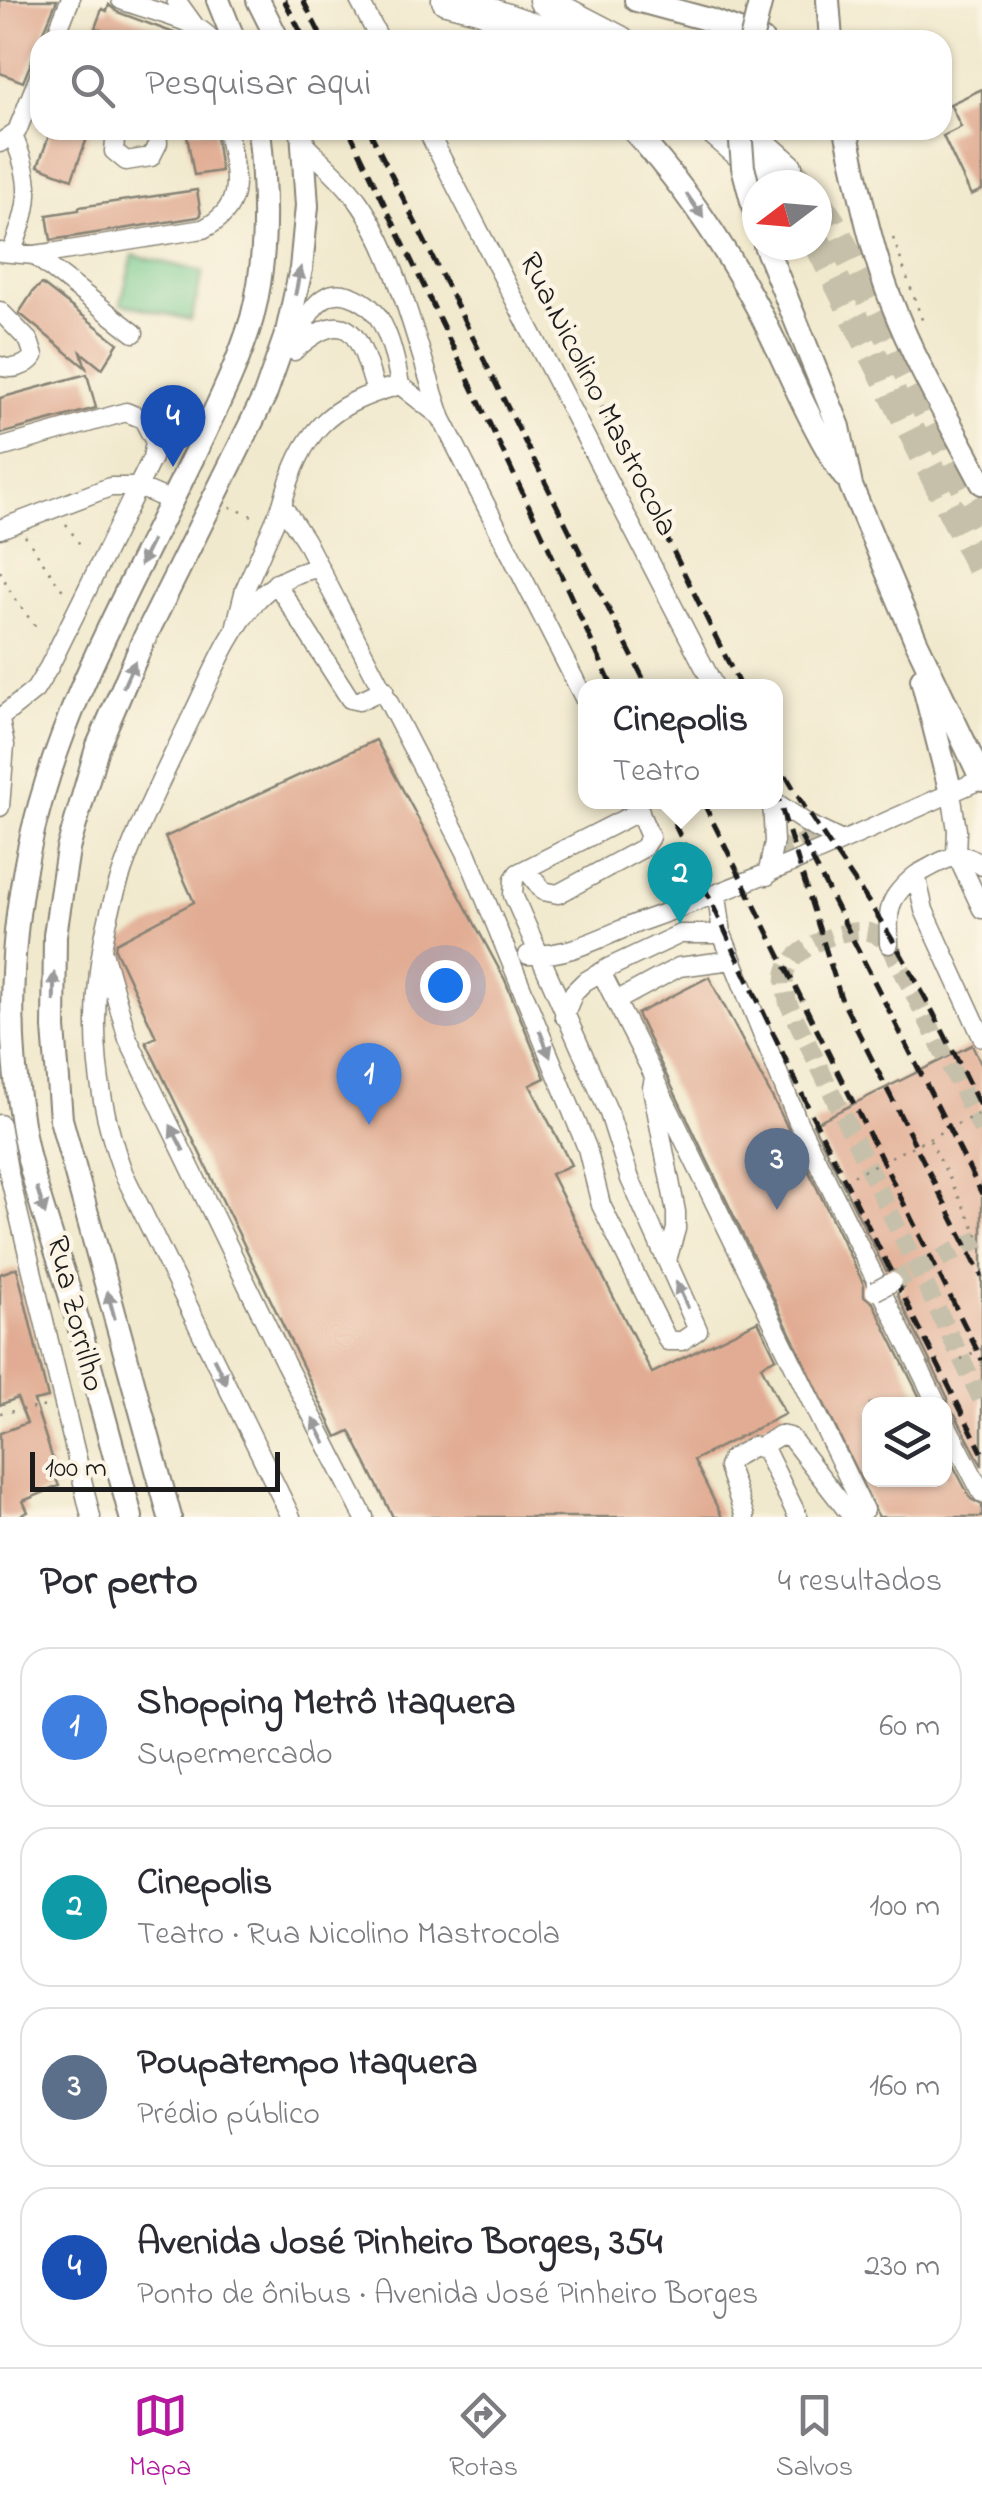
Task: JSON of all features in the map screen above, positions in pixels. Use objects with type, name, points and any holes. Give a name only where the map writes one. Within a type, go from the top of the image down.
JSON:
[{"type":"highway","points":[[446,0],[542,30]]},
{"type":"highway","points":[[543,0],[601,30]]},
{"type":"highway","points":[[728,140],[778,172],[751,140]]},
{"type":"main road","points":[[218,0],[230,30]]},
{"type":"main road","points":[[258,0],[273,30]]},
{"type":"main road","points":[[636,0],[736,30]]},
{"type":"main road","points":[[753,30],[760,0]]},
{"type":"main road","points":[[828,0],[830,30]]},
{"type":"main road","points":[[478,8],[504,30]]},
{"type":"main road","points":[[131,1517],[22,1125],[12,996],[14,941],[28,852],[60,738],[84,680],[228,383],[252,317],[262,256],[264,178],[260,140]]},
{"type":"main road","points":[[170,1517],[60,1119],[54,1028],[55,935],[68,848],[97,748],[143,641],[265,395],[287,332],[301,270],[306,206],[304,140]]},
{"type":"main road","points":[[642,140],[687,194],[757,307],[824,442],[852,486],[916,641],[982,780]]},
{"type":"main road","points":[[743,140],[744,170]]},
{"type":"main road","points":[[837,140],[863,208]]},
{"type":"main road","points":[[848,140],[890,299],[911,348],[982,484]]},
{"type":"main road","points":[[771,260],[826,394],[846,453],[852,486]]},
{"type":"main road","points":[[916,641],[951,793]]},
{"type":"main road","points":[[88,1355],[106,1366],[128,1369]]},
{"type":"main road","points":[[105,1418],[127,1419],[145,1434]]},
{"type":"street","points":[[58,30],[70,0]]},
{"type":"street","points":[[121,0],[202,30]]},
{"type":"street","points":[[176,0],[194,26]]},
{"type":"street","points":[[359,0],[375,30]]},
{"type":"street","points":[[30,94],[7,140],[26,166],[29,185],[28,204],[5,252],[34,255],[203,229],[213,224],[231,206],[235,193],[228,140]]},
{"type":"street","points":[[115,140],[114,152],[126,161],[151,157],[158,140]]},
{"type":"street","points":[[306,140],[361,205],[386,256],[442,417],[578,686]]},
{"type":"street","name":"Rua Nicolino Mastrocola","points":[[432,140],[710,679]]},
{"type":"street","points":[[34,255],[134,333]]},
{"type":"street","points":[[265,395],[294,351],[302,326],[322,300],[340,293],[360,299],[377,314],[386,332],[400,385],[442,417]]},
{"type":"street","points":[[0,311],[30,341],[34,356],[30,362],[11,369],[0,366]]},
{"type":"street","points":[[294,351],[327,326],[339,326],[361,345],[376,392]]},
{"type":"street","points":[[291,1517],[141,1211],[110,1138],[97,1054],[96,1007],[102,949],[130,846],[236,626],[244,588],[304,444],[318,425],[342,408],[400,385]]},
{"type":"street","points":[[0,448],[118,413],[135,414],[151,428],[155,442],[139,487],[49,667],[35,690],[0,720],[0,807]]},
{"type":"street","points":[[8,526],[110,487],[139,487],[171,501]]},
{"type":"street","points":[[282,504],[450,816],[592,1164],[601,1206],[668,1341],[676,1342],[698,1330],[514,895],[520,874]]},
{"type":"street","points":[[236,626],[276,583],[319,568]]},
{"type":"street","points":[[276,583],[350,699],[359,701],[384,689]]},
{"type":"street","points":[[509,954],[570,951],[766,876],[982,780]]},
{"type":"street","points":[[951,793],[956,854],[982,909]]},
{"type":"street","points":[[783,808],[842,841]]},
{"type":"street","points":[[482,890],[520,874],[633,809]]},
{"type":"street","points":[[520,874],[543,890],[558,894],[643,848],[650,837],[639,809]]},
{"type":"street","points":[[766,876],[774,842],[773,809]]},
{"type":"street","points":[[889,944],[890,902],[916,875],[956,854],[972,856],[982,866]]},
{"type":"street","points":[[916,875],[924,910],[982,1036]]},
{"type":"street","points":[[717,895],[722,934],[798,1122],[934,1397]]},
{"type":"street","points":[[564,1016],[574,992],[602,972],[680,934],[722,934]]},
{"type":"street","points":[[102,949],[128,1039],[364,1517]]},
{"type":"street","points":[[616,1001],[678,967],[732,960]]},
{"type":"street","points":[[602,972],[864,1510],[856,1515],[849,1512],[790,1437],[780,1435],[731,1459],[728,1467],[745,1517]]},
{"type":"street","points":[[656,1078],[652,1083],[657,1119],[676,1212],[676,1229],[666,1260]]},
{"type":"street","name":"Rua Zorrilho","points":[[0,1128],[91,1517]]},
{"type":"street","points":[[592,1164],[622,1155]]},
{"type":"street","points":[[952,1435],[982,1493]]},
{"type":"street","points":[[760,1447],[798,1517]]},
{"type":"path","points":[[891,232],[928,335]]},
{"type":"path","points":[[55,506],[81,546]]},
{"type":"path","points":[[8,526],[66,596]]},
{"type":"path","points":[[0,571],[13,597],[36,627]]},
{"type":"path","points":[[830,1187],[982,1112]]},
{"type":"path","points":[[930,1138],[982,1243]]},
{"type":"path","points":[[961,1359],[982,1349]]},
{"type":"path","points":[[0,1413],[64,1403]]},
{"type":"green space","points":[[133,255],[203,272],[191,320],[121,303]]},
{"type":"building","points":[[0,0],[57,0],[45,30],[30,30],[30,65],[23,82],[0,73]]},
{"type":"building","points":[[109,5],[117,12],[166,30],[95,28],[102,9],[107,11]]},
{"type":"building","points":[[982,89],[982,190],[971,195],[945,140],[952,140],[952,132],[961,127],[952,103]]},
{"type":"building","points":[[47,140],[86,140],[72,179],[38,166]]},
{"type":"building","points":[[188,140],[216,140],[221,171],[194,175]]},
{"type":"building","points":[[197,190],[201,215],[198,217],[51,240],[47,215]]},
{"type":"building","points":[[42,284],[118,343],[102,369],[81,352],[86,368],[19,313]]},
{"type":"building","points":[[87,374],[96,408],[0,434],[0,398]]},
{"type":"building","points":[[376,740],[505,980],[545,1078],[530,1085],[571,1165],[551,1174],[652,1373],[758,1321],[776,1358],[761,1366],[785,1414],[694,1460],[722,1517],[393,1517],[350,1431],[337,1437],[146,1042],[156,1037],[115,949],[116,943],[194,902],[165,837]]},
{"type":"building","points":[[709,977],[780,1112],[864,1285],[864,1296],[873,1303],[920,1397],[862,1397],[862,1483],[637,1014]]},
{"type":"building","points":[[972,1045],[982,1066],[982,1466],[952,1412],[952,1397],[948,1397],[897,1294],[903,1288],[903,1277],[898,1271],[886,1271],[813,1124]]},
{"type":"building","points":[[17,1268],[48,1398],[34,1401],[59,1486],[23,1501],[28,1512],[0,1517],[0,1433],[27,1423],[17,1398],[0,1405],[0,1274]]},
{"type":"building","points":[[952,1463],[971,1499],[982,1505],[982,1517],[879,1517],[864,1487],[952,1487]]},
{"type":"tunnel","points":[[788,167],[791,170]]},
{"type":"tunnel","points":[[832,223],[982,521]]},
{"type":"tunnel","points":[[826,260],[982,572]]},
{"type":"tunnel","points":[[774,842],[788,849],[807,840],[811,833],[809,825]]},
{"type":"tunnel","points":[[982,1130],[889,944],[872,933],[847,932],[821,940],[791,962],[785,979],[788,1003],[982,1401]]},
{"type":"tunnel","points":[[892,1282],[982,1238]]},
{"type":"railway","points":[[284,0],[300,30]]},
{"type":"railway","points":[[303,0],[318,30]]},
{"type":"railway","points":[[354,140],[609,679]]},
{"type":"railway","points":[[374,140],[644,679]]},
{"type":"railway","points":[[551,304],[737,679]]},
{"type":"railway","points":[[783,770],[904,960],[982,1110]]},
{"type":"railway","points":[[667,809],[811,1113],[982,1452]]},
{"type":"railway","points":[[706,809],[982,1360]]},
{"type":"railway","points":[[782,809],[841,998],[982,1277]]},
{"type":"railway","points":[[801,837],[982,1194]]},
{"type":"place","name":"Avenida José Pinheiro Borges, 354","points":[[173,467]]},
{"type":"place","name":"Cinepolis","points":[[680,924]]},
{"type":"place","name":"Shopping Metrô Itaquera","points":[[369,1125]]},
{"type":"place","name":"Poupatempo Itaquera","points":[[777,1210]]}]
